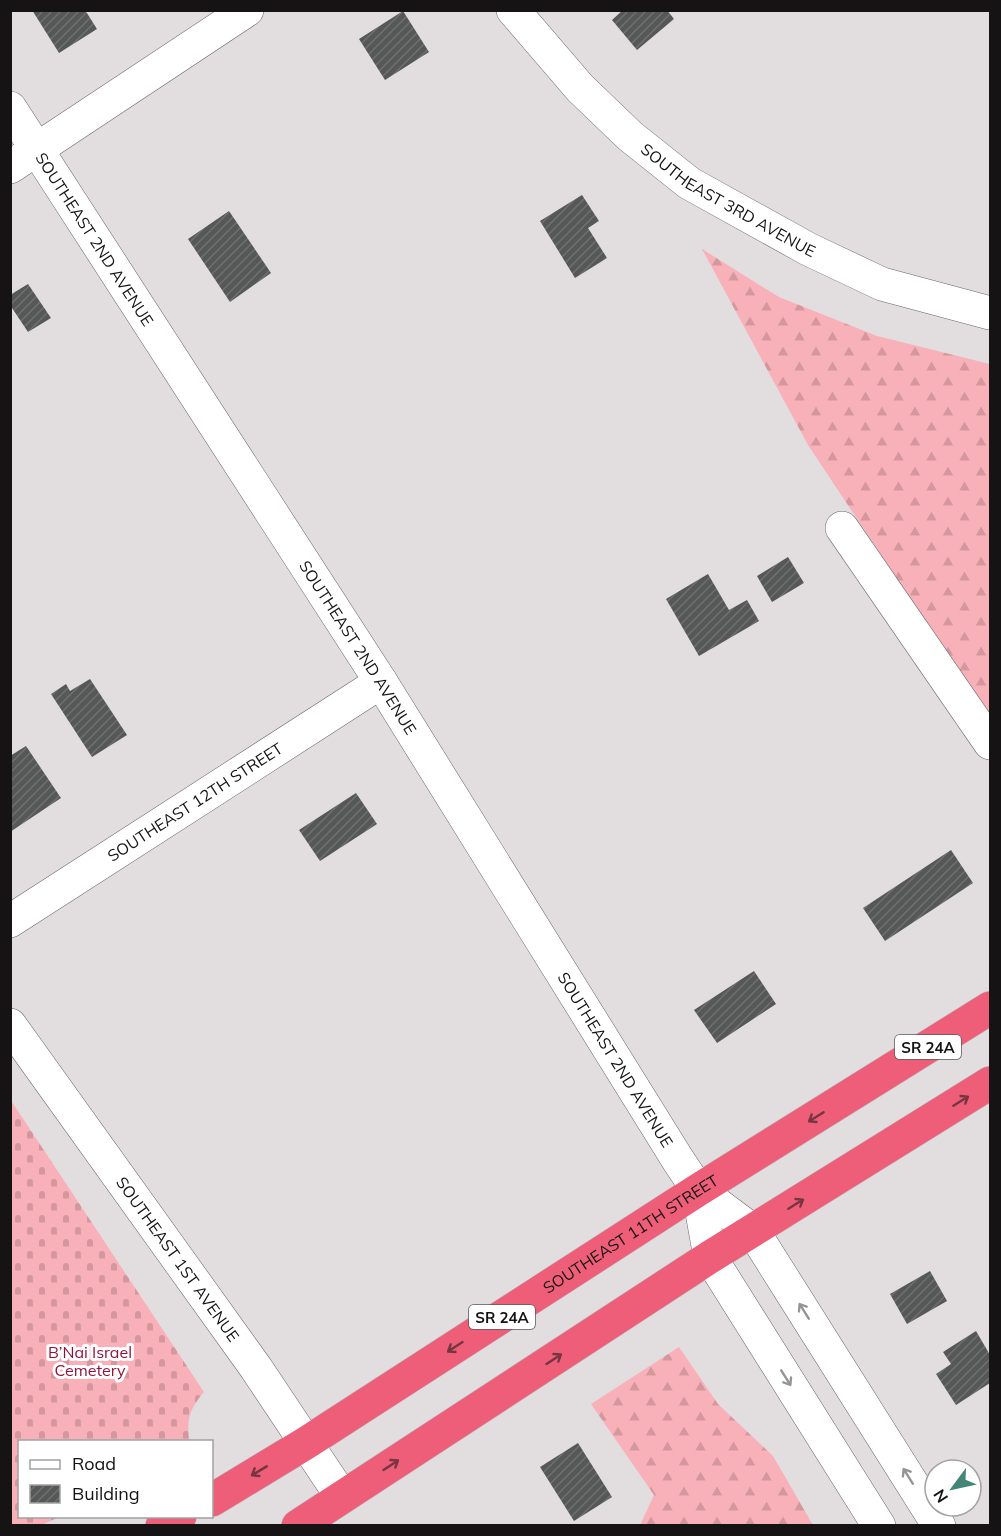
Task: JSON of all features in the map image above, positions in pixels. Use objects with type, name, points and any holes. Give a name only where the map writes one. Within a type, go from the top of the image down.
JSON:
[{"type":"highway","name":"SOUTHEAST 11TH STREET","points":[[213,1499],[306,1443],[698,1190],[990,1008]]},
{"type":"highway","points":[[298,1526],[710,1257],[990,1083]]},
{"type":"highway","points":[[162,1526],[176,1518]]},
{"type":"street","points":[[10,167],[248,10]]},
{"type":"street","name":"SOUTHEAST 3RD AVENUE","points":[[513,10],[580,88],[630,136],[688,183],[798,243],[882,284],[990,313]]},
{"type":"street","name":"SOUTHEAST 2ND AVENUE","points":[[10,108],[381,682],[698,1190],[753,1231],[939,1526]]},
{"type":"street","points":[[842,528],[990,743]]},
{"type":"street","name":"SOUTHEAST 12TH STREET","points":[[10,921],[381,682]]},
{"type":"street","name":"SOUTHEAST 1ST AVENUE","points":[[10,1024],[256,1368],[342,1497]]},
{"type":"street","name":"SOUTHEAST 2ND AVENUE","points":[[698,1190],[710,1257],[879,1526]]},
{"type":"green space","points":[[702,249],[779,297],[877,336],[990,364],[990,719],[808,445]]},
{"type":"green space","name":"B’Nai Israel Cemetery","points":[[10,1099],[204,1392],[190,1415],[189,1440],[18,1440],[18,1518],[57,1518],[42,1525],[11,1525]]},
{"type":"green space","points":[[679,1347],[718,1404],[773,1456],[813,1525],[640,1525],[654,1495],[591,1404]]},
{"type":"building","points":[[32,10],[85,10],[97,29],[59,53]]},
{"type":"building","points":[[623,10],[667,10],[674,19],[637,50],[612,20]]},
{"type":"building","points":[[403,11],[429,52],[385,80],[359,39]]},
{"type":"building","points":[[582,195],[599,221],[588,228],[607,258],[575,278],[540,221]]},
{"type":"building","points":[[229,211],[271,273],[230,302],[188,239]]},
{"type":"building","points":[[28,284],[51,318],[28,332],[10,305],[10,295]]},
{"type":"building","points":[[788,557],[804,583],[772,602],[757,576]]},
{"type":"building","points":[[708,574],[729,610],[747,600],[759,621],[699,656],[666,599]]},
{"type":"building","points":[[90,679],[127,735],[92,757],[51,694],[66,684],[70,691]]},
{"type":"building","points":[[26,746],[61,798],[10,832],[10,756]]},
{"type":"building","points":[[356,793],[377,824],[320,861],[299,830]]},
{"type":"building","points":[[951,850],[973,883],[885,941],[863,908]]},
{"type":"building","points":[[754,971],[776,1004],[717,1043],[694,1010]]},
{"type":"building","points":[[930,1271],[947,1301],[907,1324],[890,1294]]},
{"type":"building","points":[[976,1331],[990,1355],[990,1383],[956,1405],[936,1374],[951,1364],[943,1352]]},
{"type":"building","points":[[578,1443],[612,1497],[574,1521],[540,1467]]}]
